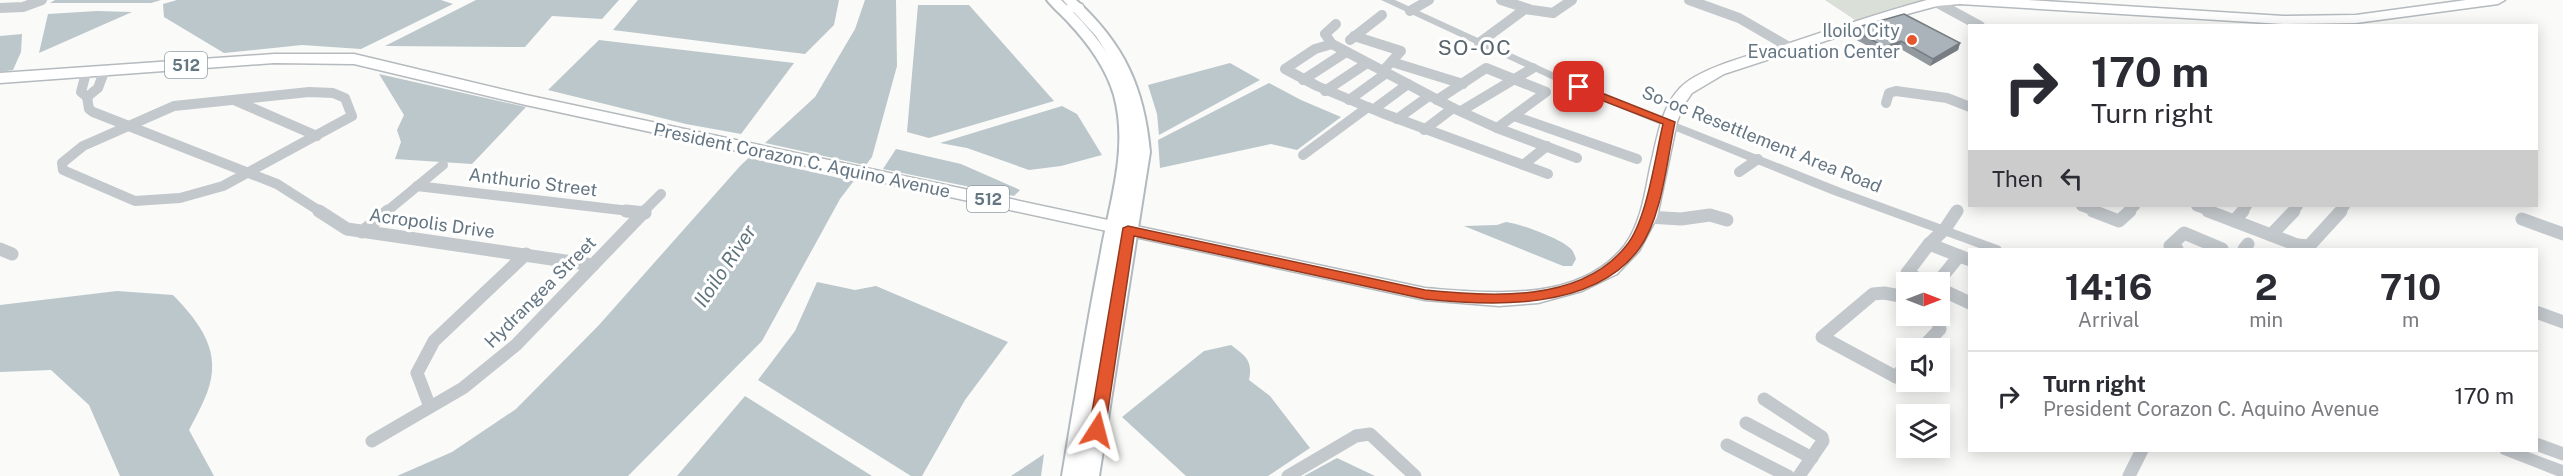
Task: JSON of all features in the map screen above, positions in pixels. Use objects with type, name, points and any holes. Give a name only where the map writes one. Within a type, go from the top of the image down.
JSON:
[{"type":"main road","name":"President Corazon C. Aquino Avenue","points":[[0,78],[86,74],[271,58],[354,59],[526,100],[871,176],[1006,202],[1425,294],[1499,300],[1538,297],[1575,287],[1610,270],[1633,247],[1648,216],[1674,106],[1686,90],[1719,71],[1936,2],[1960,0],[2293,20],[2356,19],[2498,0]]},
{"type":"main road","points":[[1066,4],[1125,66],[1135,94],[1141,125],[1142,152],[1121,229],[1072,476]]},
{"type":"main road","points":[[1089,476],[1121,229]]},
{"type":"street","points":[[0,8],[23,7],[42,0]]},
{"type":"street","name":"So-oc Resettlement Area Road","points":[[1386,0],[1533,68],[1836,191],[1992,248]]},
{"type":"street","points":[[1410,11],[1429,0]]},
{"type":"street","points":[[1501,0],[1529,9],[1553,13],[1572,0]]},
{"type":"street","points":[[1689,0],[1739,18],[1789,47]]},
{"type":"street","points":[[1936,2],[1976,24]]},
{"type":"street","points":[[1479,43],[1525,9],[1529,9]]},
{"type":"street","points":[[1304,80],[1339,48],[1382,15]]},
{"type":"street","points":[[1335,24],[1325,34],[1339,48]]},
{"type":"street","points":[[1349,100],[1384,73],[1400,50],[1354,36]]},
{"type":"street","points":[[1548,174],[1424,130],[1325,91],[1285,69],[1327,43],[1497,128],[1577,158]]},
{"type":"street","points":[[1392,62],[1463,84]]},
{"type":"street","points":[[1325,91],[1367,63]]},
{"type":"street","points":[[1397,119],[1463,84],[1486,68],[1546,93],[1497,128]]},
{"type":"street","points":[[1424,130],[1457,109],[1533,68]]},
{"type":"street","points":[[86,74],[81,92],[87,98],[98,88],[104,72]]},
{"type":"street","points":[[1303,155],[1408,84]]},
{"type":"street","points":[[1886,103],[1889,93],[1896,91],[1947,98],[1968,106]]},
{"type":"street","points":[[309,92],[333,93],[345,98],[352,116],[249,173],[206,192],[156,201],[135,201],[63,170],[62,163],[68,156],[127,125],[174,106],[233,100],[309,92]]},
{"type":"street","name":"Acropolis Drive","points":[[87,98],[89,108],[93,112],[292,191],[347,229],[593,265]]},
{"type":"street","points":[[233,100],[317,136]]},
{"type":"street","points":[[1514,116],[1637,159]]},
{"type":"street","points":[[1523,165],[1547,146]]},
{"type":"street","points":[[1739,172],[1758,159]]},
{"type":"street","points":[[362,232],[443,165]]},
{"type":"street","name":"Anthurio Street","points":[[417,186],[645,213]]},
{"type":"street","name":"Hydrangea Street","points":[[372,441],[463,388],[516,345],[661,194]]},
{"type":"street","points":[[2084,207],[2119,221],[2130,207]]},
{"type":"street","points":[[2199,207],[2296,247],[2309,246],[2344,207]]},
{"type":"street","points":[[2234,220],[2246,207]]},
{"type":"street","points":[[2271,235],[2297,207]]},
{"type":"street","points":[[1908,272],[1929,244],[1945,229],[1957,211]]},
{"type":"street","points":[[1648,216],[1686,219],[1709,214],[1719,215],[1727,220]]},
{"type":"street","points":[[2522,219],[2563,234]]},
{"type":"street","points":[[2175,248],[2170,246],[2184,232],[2220,248]]},
{"type":"street","points":[[1929,244],[1964,258],[1949,272]]},
{"type":"street","points":[[430,407],[417,373],[434,341],[526,254]]},
{"type":"street","points":[[1896,295],[1873,294],[1822,337],[1896,377]]},
{"type":"street","points":[[1950,294],[1968,302]]},
{"type":"street","points":[[2538,313],[2563,322]]},
{"type":"street","points":[[1931,338],[1940,329],[1939,326]]},
{"type":"street","points":[[1764,399],[1822,437],[1823,441],[1799,476]]},
{"type":"street","points":[[1746,423],[1812,458]]},
{"type":"street","points":[[1288,476],[1356,436],[1370,434],[1415,476]]},
{"type":"street","points":[[1727,445],[1788,476]]},
{"type":"street","points":[[2538,445],[2563,454]]},
{"type":"street","points":[[2129,476],[2141,452]]},
{"type":"street","points":[[2512,452],[2563,472]]},
{"type":"shaded area","points":[[1825,0],[1960,0],[1861,24]]},
{"type":"water","points":[[55,0],[161,0],[151,3],[50,3]]},
{"type":"water","points":[[177,0],[441,0],[453,4],[361,49],[302,45],[224,53],[164,17],[163,4]]},
{"type":"water","points":[[476,0],[619,0],[602,19],[552,16],[525,47],[385,46]]},
{"type":"water","points":[[638,0],[839,0],[834,25],[805,54],[613,30]]},
{"type":"water","name":"Iloilo River","points":[[865,0],[896,0],[897,66],[872,157],[840,199],[762,341],[628,476],[397,476],[452,452],[516,409],[599,325],[741,165],[815,97],[855,29]]},
{"type":"water","points":[[918,5],[969,5],[1054,101],[929,138],[907,132]]},
{"type":"water","points":[[97,11],[132,12],[39,53],[48,14]]},
{"type":"water","points":[[22,34],[21,52],[13,70],[0,72],[0,36]]},
{"type":"water","points":[[599,40],[794,63],[741,134],[686,124],[548,90]]},
{"type":"water","points":[[1230,63],[1260,80],[1159,135],[1157,114],[1148,85]]},
{"type":"water","points":[[379,74],[526,107],[472,164],[395,159],[401,142],[397,130],[404,115]]},
{"type":"water","points":[[1269,83],[1341,117],[1297,150],[1271,144],[1160,168],[1158,140]]},
{"type":"water","points":[[1062,106],[1077,114],[1102,155],[1061,166],[1029,170],[967,148],[940,143]]},
{"type":"water","points":[[896,149],[961,164],[1020,190],[1014,196],[883,169]]},
{"type":"water","points":[[1506,222],[1560,241],[1572,250],[1576,259],[1572,266],[1563,266],[1464,226],[1497,225]]},
{"type":"water","points":[[817,282],[855,290],[876,286],[1008,342],[965,400],[922,476],[911,476],[758,380],[795,331]]},
{"type":"water","points":[[117,291],[173,295],[192,316],[206,339],[212,364],[211,378],[205,398],[189,430],[214,476],[120,476],[89,405],[51,370],[0,372],[0,305]]},
{"type":"water","points":[[1231,345],[1241,352],[1249,363],[1249,380],[1270,396],[1310,448],[1268,476],[1186,476],[1122,417],[1204,351]]},
{"type":"water","points":[[745,396],[872,476],[677,476]]},
{"type":"water","points":[[1044,454],[1041,476],[1011,476]]},
{"type":"water","points":[[1337,458],[1375,476],[1304,476]]},
{"type":"pier","points":[[761,142],[869,166],[857,182],[745,157]]},
{"type":"building","name":"Iloilo City Evacuation Center","points":[[1904,14],[1960,43],[1933,59],[1901,41],[1885,47],[1851,29]]},
{"type":"place","name":"Iloilo City Evacuation Center","points":[[1912,40]]},
{"type":"district","name":"SO-OC","points":[[1475,47]]},
{"type":"route","points":[[1097,430],[1128,231],[1425,294],[1473,299],[1538,297],[1575,287],[1610,270],[1633,247],[1652,207],[1669,122],[1579,87]]}]
